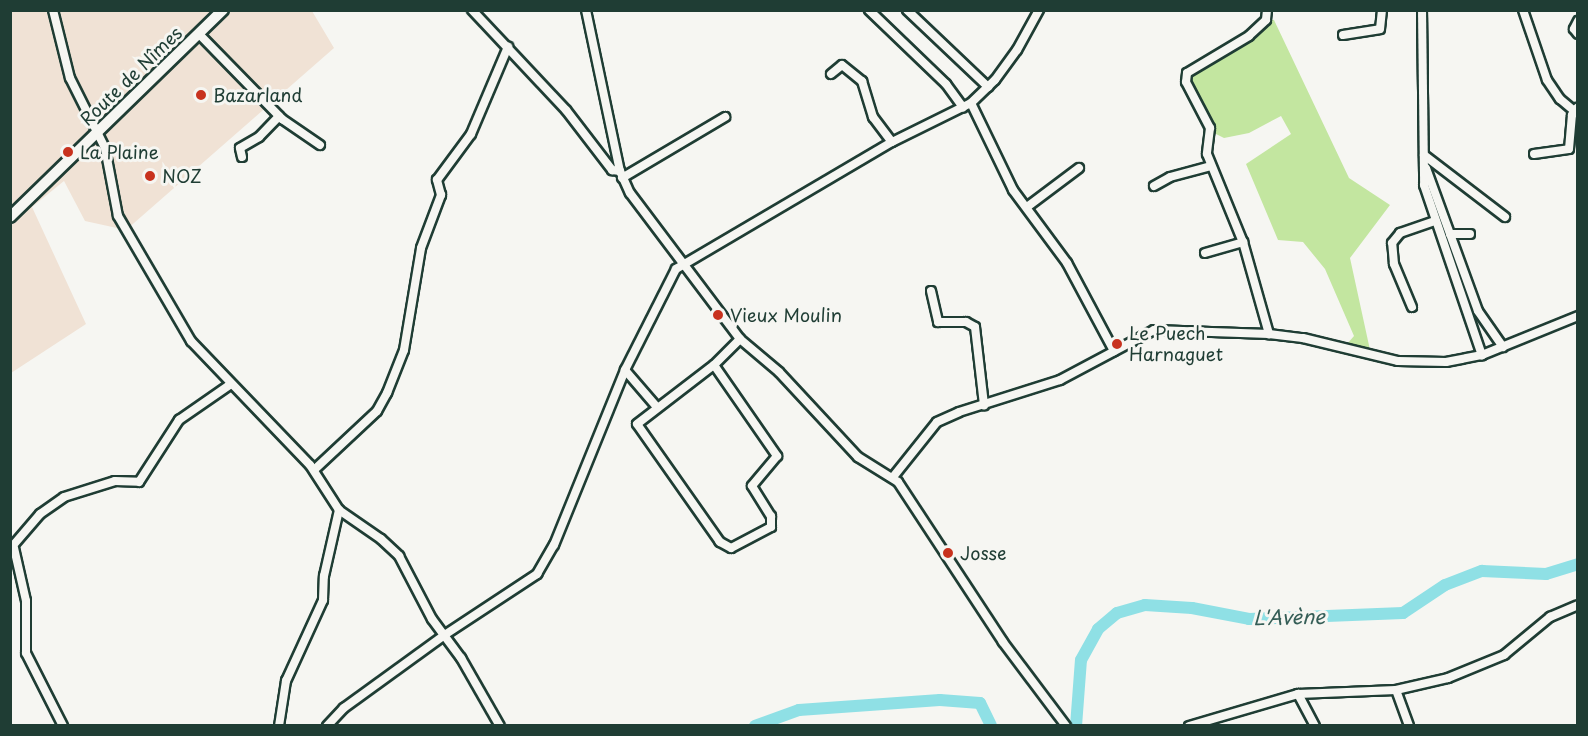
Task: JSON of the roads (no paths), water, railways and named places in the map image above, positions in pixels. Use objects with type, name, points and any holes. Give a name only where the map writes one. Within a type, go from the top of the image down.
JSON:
[{"type":"main road","name":"Route de Nîmes","points":[[10,216],[223,10]]},
{"type":"street","points":[[53,10],[76,93],[98,130],[118,216],[198,352],[314,470],[339,510],[381,539],[399,556],[443,636],[460,658],[500,726]]},
{"type":"street","points":[[472,10],[566,110],[612,170],[621,174]]},
{"type":"street","points":[[586,10],[621,174],[740,339],[779,372],[858,457],[893,477],[1040,694],[1059,726]]},
{"type":"street","points":[[869,10],[967,105],[1013,190],[1066,263],[1114,351]]},
{"type":"street","points":[[908,10],[988,87]]},
{"type":"street","points":[[327,726],[344,708],[443,636],[537,574],[554,545],[625,370],[676,269],[892,142],[967,105],[988,87],[1017,50],[1039,10]]},
{"type":"street","points":[[1267,10],[1266,20],[1249,36],[1187,73],[1186,82],[1210,128],[1207,154],[1243,243],[1269,334]]},
{"type":"street","points":[[1343,35],[1380,29],[1383,23],[1382,10]]},
{"type":"street","points":[[1422,10],[1424,185],[1434,221],[1482,355]]},
{"type":"street","points":[[1523,10],[1547,80],[1576,111],[1569,149],[1534,154]]},
{"type":"street","points":[[1578,21],[1574,29],[1578,34]]},
{"type":"street","points":[[199,34],[279,116],[320,145]]},
{"type":"street","points":[[314,470],[376,411],[387,393],[404,350],[421,248],[441,195],[437,180],[471,134],[508,47]]},
{"type":"street","points":[[831,74],[842,65],[862,81],[873,117],[892,142]]},
{"type":"street","points":[[242,157],[240,148],[259,137],[279,116]]},
{"type":"street","points":[[621,174],[725,117]]},
{"type":"street","points":[[1424,155],[1505,217]]},
{"type":"street","points":[[1424,165],[1478,311],[1503,347]]},
{"type":"street","points":[[1154,186],[1170,177],[1211,166]]},
{"type":"street","points":[[1027,207],[1079,168]]},
{"type":"street","points":[[1412,307],[1394,264],[1392,243],[1400,232],[1434,221]]},
{"type":"street","points":[[1450,234],[1470,234]]},
{"type":"street","points":[[1205,253],[1243,243]]},
{"type":"street","points":[[931,291],[938,322],[966,322],[975,327],[984,405]]},
{"type":"street","points":[[893,477],[937,422],[1060,380],[1154,330],[1269,334],[1303,338],[1398,361],[1446,362],[1482,355],[1578,316]]},
{"type":"street","points":[[714,365],[776,450],[775,462],[752,486],[771,516],[771,527],[766,532],[724,547],[638,429],[639,419],[714,365],[740,339]]},
{"type":"street","points":[[625,370],[656,406]]},
{"type":"street","points":[[63,726],[26,653],[26,601],[12,549],[40,514],[64,497],[115,480],[139,482],[179,420],[231,384]]},
{"type":"street","points":[[279,726],[286,681],[323,600],[324,576],[339,510]]},
{"type":"street","points":[[1189,726],[1298,694],[1396,690],[1488,663],[1514,648],[1558,612],[1578,605]]},
{"type":"street","points":[[1396,690],[1409,726]]},
{"type":"street","points":[[1040,694],[1066,726]]},
{"type":"street","points":[[1298,694],[1315,726]]},
{"type":"waterway","name":"L'Avène","points":[[1076,726],[1081,660],[1098,629],[1117,613],[1145,605],[1192,608],[1249,619],[1403,613],[1445,585],[1482,571],[1546,574],[1578,564]]},
{"type":"waterway","name":"L'Avène","points":[[755,726],[799,710],[940,700],[980,703],[991,726]]},
{"type":"place","name":"Bazarland","points":[[201,95]]},
{"type":"place","name":"La Plaine","points":[[68,152]]},
{"type":"place","name":"NOZ","points":[[150,176]]},
{"type":"place","name":"Vieux Moulin","points":[[718,315]]},
{"type":"place","name":"Le Puech Harnaguet","points":[[1117,344]]},
{"type":"place","name":"Josse","points":[[948,553]]}]
